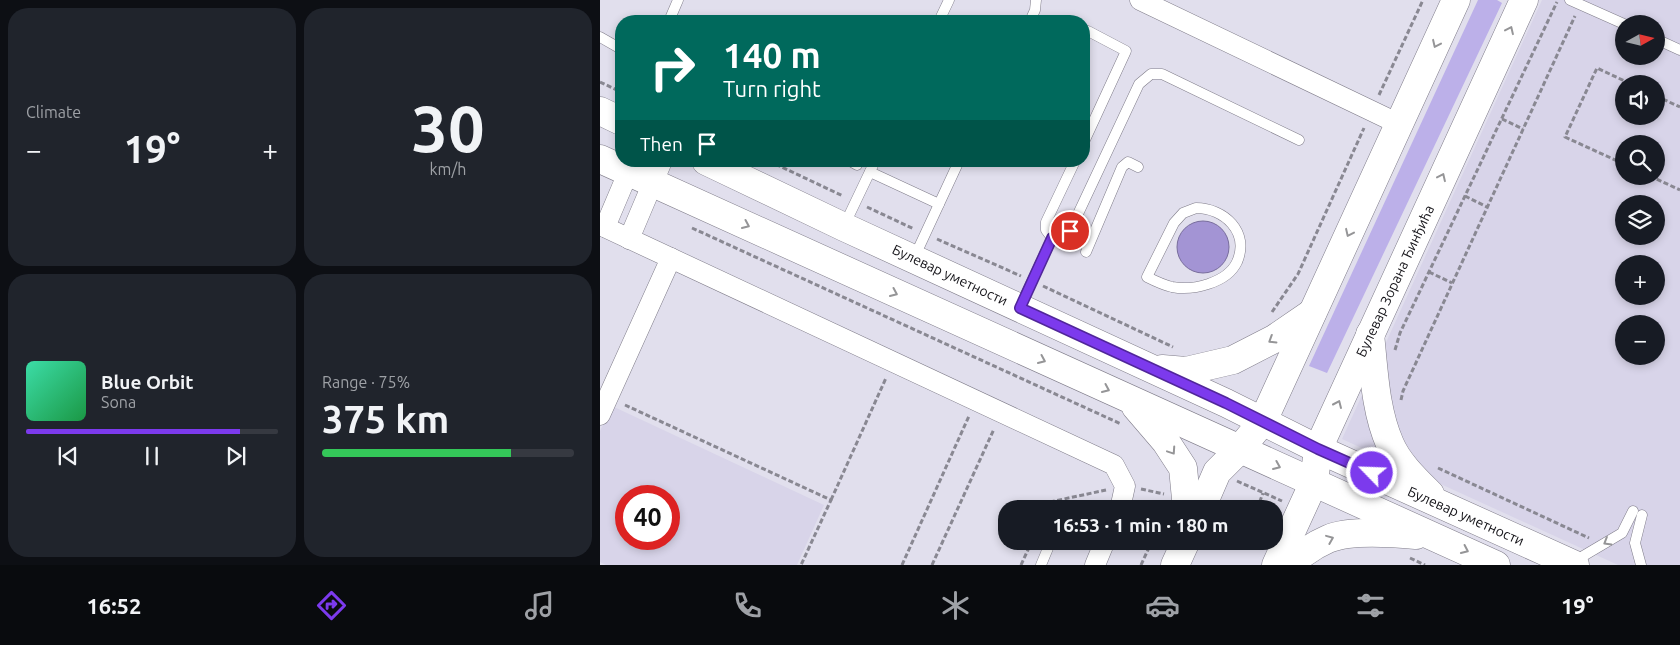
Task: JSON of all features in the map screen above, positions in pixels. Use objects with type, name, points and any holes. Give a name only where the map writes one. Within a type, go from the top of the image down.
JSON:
[{"type":"street","points":[[1140,0],[1174,8],[1399,124]]},
{"type":"street","points":[[1205,500],[1218,472],[1263,421],[1456,0]]},
{"type":"street","name":"Булевар Зорана Ђинђића","points":[[1276,565],[1314,482],[1318,449],[1524,0]]},
{"type":"street","points":[[600,111],[615,119]]},
{"type":"street","points":[[600,159],[615,163]]},
{"type":"street","points":[[1122,500],[1125,486],[1114,465],[1002,411],[602,226],[631,167],[658,172],[1128,413],[1239,450],[1496,565]]},
{"type":"street","name":"Булевар уметности","points":[[719,167],[1263,421],[1318,449],[1573,564]]},
{"type":"street","points":[[629,239],[658,172]]},
{"type":"street","points":[[604,406],[672,258]]},
{"type":"street","points":[[1147,367],[1186,371],[1234,360],[1274,339],[1313,312]]},
{"type":"street","points":[[1370,334],[1375,388],[1390,446],[1419,483],[1441,504]]},
{"type":"street","points":[[1128,413],[1166,442],[1183,468],[1178,500]]},
{"type":"street","points":[[1289,565],[1306,551],[1328,539],[1338,536],[1375,533],[1434,536]]},
{"type":"street","points":[[1095,565],[1102,550]]},
{"type":"lane","points":[[671,15],[678,0]]},
{"type":"lane","points":[[942,15],[949,0]]},
{"type":"lane","points":[[1033,15],[1036,0]]},
{"type":"lane","points":[[1570,0],[1615,20]]},
{"type":"lane","points":[[1090,31],[1126,51],[1090,129]]},
{"type":"lane","points":[[600,37],[615,46]]},
{"type":"lane","points":[[1665,43],[1680,50]]},
{"type":"lane","points":[[1052,238],[1062,237],[1070,231],[1139,84],[1151,74],[1162,74],[1299,140]]},
{"type":"lane","points":[[1086,252],[1124,163],[1128,162],[1138,167]]},
{"type":"lane","points":[[844,227],[872,167]]},
{"type":"lane","points":[[914,258],[956,167]]},
{"type":"lane","points":[[1052,238],[1046,230],[1046,222],[1072,167]]},
{"type":"lane","points":[[870,172],[939,204]]},
{"type":"lane","points":[[1196,208],[1207,208],[1219,213],[1230,221],[1236,230],[1240,251],[1236,264],[1225,275],[1215,281],[1185,288],[1172,287],[1146,277],[1174,223],[1183,213],[1196,208]]},
{"type":"lane","points":[[1020,308],[1052,238]]},
{"type":"lane","points":[[1573,564],[1622,533],[1637,513],[1635,543],[1641,565]]},
{"type":"lane","points":[[1041,565],[1047,550]]},
{"type":"path","points":[[1270,316],[1298,274],[1423,0]]},
{"type":"path","points":[[1394,353],[1400,333],[1558,0]]},
{"type":"path","points":[[1400,409],[1403,391],[1580,4]]},
{"type":"path","points":[[1615,76],[1597,68],[1565,137],[1615,160]]},
{"type":"path","points":[[600,82],[615,89]]},
{"type":"path","points":[[1665,100],[1680,107]]},
{"type":"path","points":[[1502,118],[1523,129]]},
{"type":"path","points":[[782,167],[925,234],[1174,347],[1180,348]]},
{"type":"path","points":[[1665,183],[1680,190]]},
{"type":"path","points":[[1465,196],[1487,207]]},
{"type":"path","points":[[692,228],[1128,413]]},
{"type":"path","points":[[1429,272],[1452,283]]},
{"type":"path","points":[[801,565],[893,361]]},
{"type":"path","points":[[902,565],[976,400]]},
{"type":"path","points":[[604,406],[831,500]]},
{"type":"path","points":[[932,565],[1002,411]]},
{"type":"path","points":[[1435,467],[1603,544]]},
{"type":"path","points":[[1218,472],[1301,510]]},
{"type":"path","points":[[1059,500],[1125,486],[1171,500]]},
{"type":"path","points":[[1260,500],[1263,493]]},
{"type":"path","points":[[1021,565],[1028,550]]},
{"type":"path","points":[[1141,565],[1148,550]]},
{"type":"shaded area","points":[[1478,0],[1497,0],[1502,3],[1327,373],[1309,366]]},
{"type":"shaded area","points":[[1542,0],[1680,0],[1680,565],[1618,565],[1342,439]]},
{"type":"shaded area","points":[[1203,221],[1213,223],[1221,229],[1227,237],[1229,247],[1227,257],[1221,265],[1213,271],[1203,273],[1193,271],[1185,265],[1179,257],[1177,247],[1179,237],[1185,229],[1193,223]]},
{"type":"shaded area","points":[[612,406],[824,505],[797,565],[606,565],[600,562],[600,431]]},
{"type":"route","points":[[1070,231],[1062,237],[1052,238],[1020,308],[1372,473]]}]
